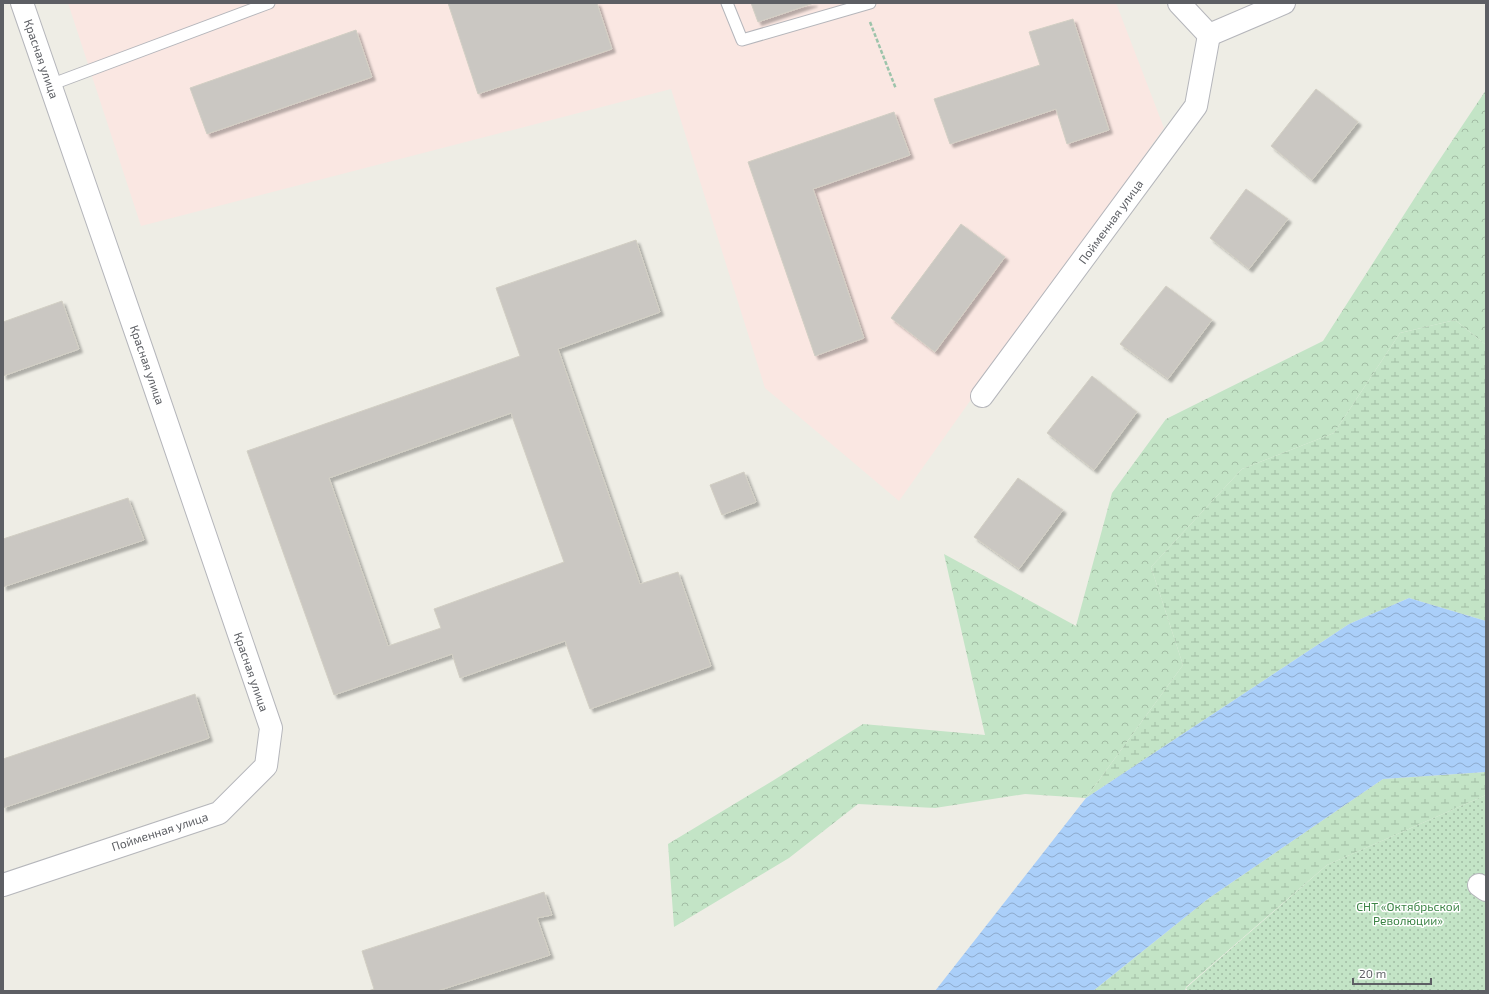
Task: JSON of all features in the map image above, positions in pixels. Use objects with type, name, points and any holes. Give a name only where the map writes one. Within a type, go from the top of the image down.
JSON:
[{"type":"street","name":"Красная улица","points":[[22,3],[271,728]]},
{"type":"street","points":[[1179,3],[1209,35],[1284,3]]},
{"type":"street","name":"Пойменная улица","points":[[982,396],[1196,106],[1209,35]]},
{"type":"street","name":"Пойменная улица","points":[[3,885],[219,813],[266,766],[271,728]]},
{"type":"street","points":[[1486,883],[1479,885],[1486,890]]},
{"type":"lane","points":[[50,86],[270,3]]},
{"type":"lane","points":[[727,3],[742,40],[867,4]]},
{"type":"path","points":[[867,4],[896,89]]},
{"type":"shaded area","points":[[68,3],[1116,3],[1164,128],[899,501],[765,388],[671,89],[141,226]]},
{"type":"green space","points":[[1486,90],[1486,345],[1455,320],[1400,333],[1334,433],[1242,469],[1151,567],[1183,665],[1086,798],[1025,794],[935,808],[858,804],[789,858],[674,927],[668,844],[863,724],[985,735],[944,554],[1076,626],[1112,493],[1166,419],[1323,341]]},
{"type":"green space","points":[[1455,320],[1486,345],[1486,621],[1409,598],[1349,624],[1086,798],[1183,665],[1151,567],[1242,469],[1334,433],[1400,333]]},
{"type":"green space","points":[[1486,772],[1486,795],[1327,865],[1186,987],[1185,991],[1093,991],[1209,898],[1383,779]]},
{"type":"green space","name":"СНТ «Октябрьской Революции»","points":[[1486,795],[1486,991],[1188,991],[1186,988],[1327,865]]},
{"type":"water","points":[[1409,598],[1486,621],[1486,772],[1383,779],[1209,898],[1093,991],[935,991],[1086,798],[1349,624]]},
{"type":"building","points":[[448,3],[597,3],[612,49],[478,94]]},
{"type":"building","points":[[751,3],[814,3],[758,22]]},
{"type":"building","points":[[1073,19],[1109,130],[1067,144],[1056,109],[950,144],[934,99],[1040,65],[1029,32]]},
{"type":"building","points":[[356,30],[372,77],[207,134],[190,88]]},
{"type":"building","points":[[1316,89],[1358,122],[1312,180],[1271,146]]},
{"type":"building","points":[[894,112],[910,155],[813,189],[864,338],[815,356],[748,162]]},
{"type":"building","points":[[1246,189],[1288,219],[1249,269],[1210,238]]},
{"type":"building","points":[[961,224],[1005,257],[935,352],[891,318]]},
{"type":"building","points":[[636,240],[660,312],[558,349],[640,584],[678,572],[711,666],[590,709],[565,641],[460,678],[452,654],[334,695],[247,451],[520,356],[496,288]],"holes":[[[511,413],[564,562],[434,609],[441,628],[388,646],[329,478]]]},
{"type":"building","points":[[1166,286],[1212,320],[1168,379],[1120,344]]},
{"type":"building","points":[[62,301],[79,349],[3,376],[3,322]]},
{"type":"building","points":[[1092,376],[1137,412],[1094,470],[1047,433]]},
{"type":"building","points":[[744,472],[756,502],[722,515],[710,485]]},
{"type":"building","points":[[1018,478],[1063,510],[1019,569],[974,537]]},
{"type":"building","points":[[128,498],[144,540],[3,587],[3,539]]},
{"type":"building","points":[[195,694],[209,738],[3,808],[3,759]]},
{"type":"building","points":[[544,892],[552,915],[537,918],[550,955],[437,991],[368,991],[374,989],[362,951]]}]
